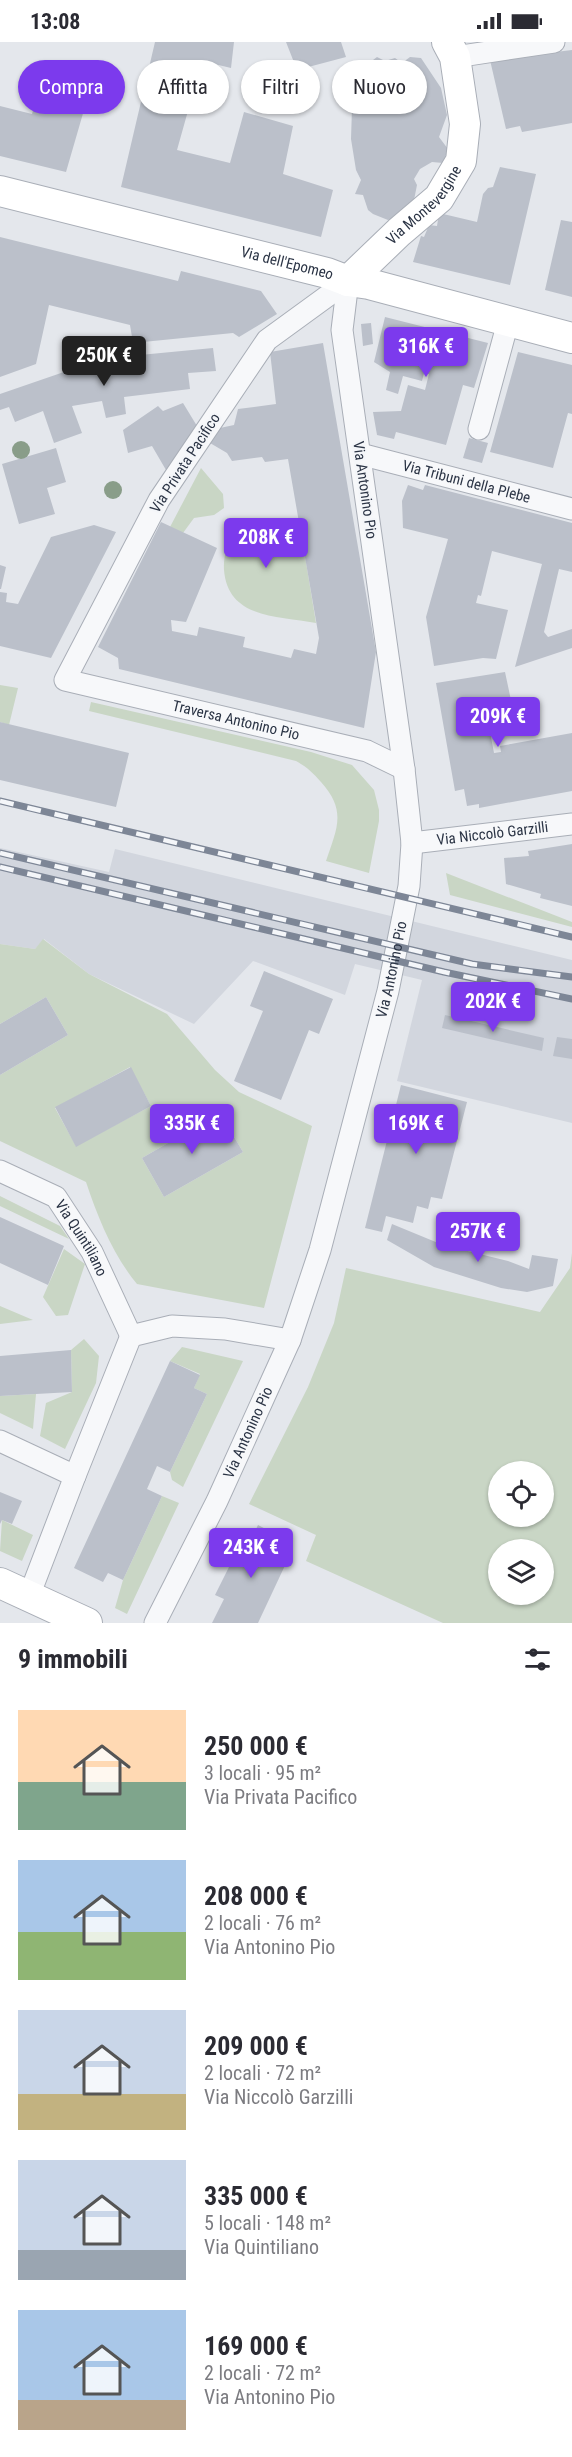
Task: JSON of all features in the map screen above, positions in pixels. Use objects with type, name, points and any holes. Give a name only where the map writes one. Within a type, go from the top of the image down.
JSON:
[{"type":"street","points":[[451,49],[554,42]]},
{"type":"street","name":"Via Montevergine","points":[[348,281],[399,232],[439,198],[461,161],[465,124],[451,49]]},
{"type":"street","name":"Via dell'Epomeo","points":[[0,191],[316,270],[348,281],[369,284],[572,338]]},
{"type":"street","name":"Via Antonino Pio","points":[[155,1623],[216,1501],[290,1340],[320,1250],[388,991],[409,886],[412,843],[404,769],[342,330],[348,281]]},
{"type":"street","name":"Via Privata Pacifico","points":[[65,680],[159,500],[267,340],[348,281]]},
{"type":"street","points":[[479,429],[508,322]]},
{"type":"street","name":"Via Tribuni della Plebe","points":[[360,454],[572,509]]},
{"type":"street","name":"Traversa Antonino Pio","points":[[65,680],[367,751],[404,769]]},
{"type":"street","name":"Via Niccolò Garzilli","points":[[412,843],[572,824]]},
{"type":"street","name":"Via Quintiliano","points":[[0,1171],[56,1197],[92,1252],[132,1336]]},
{"type":"street","points":[[29,1596],[132,1336],[172,1326],[225,1329],[290,1340]]},
{"type":"street","points":[[0,1441],[75,1476]]},
{"type":"street","points":[[0,1583],[87,1623]]},
{"type":"shaded area","points":[[0,848],[109,872],[115,849],[572,960],[572,1123],[397,1081],[422,980],[355,964],[345,995],[253,961],[194,1024],[89,974],[44,939],[35,949],[0,944]]},
{"type":"green space","points":[[201,468],[223,494],[224,508],[214,515],[194,518],[183,533],[170,527]]},
{"type":"green space","points":[[299,520],[316,623],[271,616],[245,606],[235,598],[228,586],[224,570],[227,548],[236,530]]},
{"type":"green space","points":[[0,685],[18,688],[9,725],[0,722]]},
{"type":"green space","points":[[91,702],[311,752],[352,765],[374,790],[379,810],[369,873],[326,861],[334,839],[337,811],[329,792],[300,763],[89,711]]},
{"type":"green space","points":[[446,873],[572,922],[572,927],[450,895]]},
{"type":"green space","points":[[43,939],[89,974],[167,1014],[215,1070],[239,1092],[312,1126],[264,1308],[137,1284],[128,1273],[107,1236],[86,1182],[0,1141],[0,1075],[68,1035],[46,997],[0,1024],[0,944],[35,949]],"holes":[[[130,1067],[151,1106],[76,1146],[55,1108]],[[220,1113],[243,1152],[164,1197],[142,1158]]]},
{"type":"green space","points":[[0,1196],[60,1226],[69,1239],[0,1206]]},
{"type":"green space","points":[[64,1249],[85,1264],[68,1315],[56,1316],[43,1297]]},
{"type":"green space","points":[[572,1253],[572,1623],[443,1623],[306,1561],[316,1535],[249,1504],[308,1387],[334,1323],[346,1268],[540,1312],[570,1268]]},
{"type":"green space","points":[[0,1306],[33,1320],[0,1324]]},
{"type":"green space","points":[[84,1339],[99,1356],[96,1383],[65,1449],[40,1436],[46,1403],[72,1392],[71,1350]]},
{"type":"green space","points":[[182,1347],[243,1361],[183,1487],[172,1480],[170,1472],[207,1394],[194,1388],[200,1374],[170,1361]]},
{"type":"green space","points":[[36,1394],[33,1429],[0,1413],[0,1396]]},
{"type":"green space","points":[[162,1496],[179,1503],[127,1614],[115,1608],[123,1580]]},
{"type":"green space","points":[[2,1520],[33,1535],[22,1561],[0,1551]]},
{"type":"building","points":[[155,42],[234,42],[231,68],[229,68],[229,60],[151,60]]},
{"type":"building","points":[[286,42],[341,42],[346,57],[320,64],[320,60],[293,60]]},
{"type":"building","points":[[572,50],[572,123],[522,132],[520,126],[506,129],[490,60]]},
{"type":"building","points":[[410,57],[422,60],[406,60]]},
{"type":"building","points":[[427,67],[441,88],[447,115],[439,137],[448,149],[443,163],[432,162],[420,169],[414,179],[417,185],[413,205],[402,215],[388,220],[373,214],[368,210],[363,195],[355,194],[361,180],[356,170],[351,139],[352,114],[427,114]]},
{"type":"building","points":[[0,106],[18,110],[18,114],[83,114],[66,172],[0,156]]},
{"type":"building","points":[[138,114],[187,114],[177,150],[230,163],[243,114],[251,114],[293,126],[283,174],[333,190],[321,237],[121,187]]},
{"type":"building","points":[[500,167],[536,174],[510,285],[413,262],[421,236],[424,237],[429,225],[437,226],[439,213],[477,222],[483,194],[488,188],[493,187]]},
{"type":"building","points":[[561,220],[572,222],[572,297],[545,290]]},
{"type":"building","points":[[0,237],[178,281],[181,271],[261,291],[277,314],[239,337],[233,333],[133,343],[130,325],[49,305],[36,364],[0,377]]},
{"type":"building","points":[[385,317],[488,343],[474,388],[463,385],[446,445],[396,432],[394,439],[377,435],[373,412],[401,411],[408,385],[425,390],[429,374],[424,373],[422,381],[403,376],[398,394],[386,390],[390,372],[374,362]]},
{"type":"building","points":[[371,323],[373,344],[363,346],[361,324]]},
{"type":"building","points":[[323,343],[376,652],[364,728],[119,669],[118,658],[98,647],[161,522],[217,548],[186,622],[171,620],[172,631],[197,636],[199,627],[245,637],[243,647],[291,658],[294,649],[316,654],[319,638],[288,459],[265,462],[262,457],[232,461],[227,453],[210,443],[220,428],[234,425],[238,409],[276,404],[270,352]]},
{"type":"building","points":[[213,348],[216,371],[188,373],[190,389],[124,397],[126,414],[106,418],[102,401],[72,406],[82,433],[54,443],[43,411],[15,422],[9,407],[0,410],[0,394],[61,373],[74,366],[119,357]]},
{"type":"building","points":[[518,352],[572,365],[572,414],[568,413],[553,468],[490,452]]},
{"type":"building","points":[[183,403],[197,426],[166,470],[152,446],[128,453],[123,430],[158,406],[163,411]]},
{"type":"building","points":[[469,438],[488,443],[482,463],[463,458]]},
{"type":"building","points":[[56,448],[66,482],[47,488],[55,514],[19,524],[2,464]]},
{"type":"building","points":[[408,485],[423,490],[425,485],[572,523],[572,572],[559,569],[544,632],[548,637],[572,629],[572,648],[515,667],[542,564],[492,551],[481,596],[478,595],[476,603],[508,610],[496,659],[483,658],[434,666],[426,617],[448,539],[403,528],[402,501]]},
{"type":"building","points":[[94,525],[116,532],[51,658],[0,646],[0,592],[7,593],[6,602],[18,604],[51,537]]},
{"type":"building","points":[[0,565],[6,567],[1,589],[0,589]]},
{"type":"building","points":[[505,672],[512,705],[489,709],[494,753],[501,752],[500,746],[572,733],[572,791],[479,808],[479,804],[467,806],[464,789],[455,791],[436,683]]},
{"type":"building","points":[[0,722],[129,753],[116,807],[0,780]]},
{"type":"building","points":[[572,844],[572,906],[540,898],[541,894],[506,884],[504,858],[529,856],[528,851]]},
{"type":"building","points":[[264,971],[333,999],[319,1034],[309,1030],[281,1100],[234,1081],[263,1011],[250,1006]]},
{"type":"building","points":[[46,997],[68,1035],[0,1075],[0,1024]]},
{"type":"building","points":[[445,1015],[544,1038],[542,1051],[442,1028]]},
{"type":"building","points":[[557,1037],[572,1039],[572,1059],[553,1056]]},
{"type":"building","points":[[131,1067],[151,1106],[76,1147],[55,1107]]},
{"type":"building","points":[[401,1085],[467,1102],[442,1199],[431,1197],[428,1209],[417,1206],[413,1223],[386,1216],[382,1232],[365,1228]]},
{"type":"building","points":[[220,1113],[243,1152],[164,1197],[142,1158]]},
{"type":"building","points":[[0,1217],[64,1246],[48,1285],[0,1263]]},
{"type":"building","points":[[392,1224],[443,1245],[508,1261],[529,1269],[532,1255],[558,1259],[553,1286],[527,1292],[501,1288],[434,1267],[387,1240]]},
{"type":"building","points":[[71,1350],[72,1392],[0,1396],[0,1356]]},
{"type":"building","points":[[170,1361],[200,1375],[194,1388],[207,1394],[170,1472],[157,1466],[147,1489],[162,1496],[123,1580],[108,1573],[103,1582],[74,1568]]},
{"type":"building","points":[[0,1492],[22,1501],[12,1524],[2,1520],[0,1524]]},
{"type":"building","points":[[258,1525],[287,1540],[280,1555],[288,1559],[258,1623],[212,1623],[224,1599],[215,1595],[238,1549],[245,1552]]},
{"type":"railway","points":[[0,801],[572,937]]},
{"type":"railway","points":[[0,853],[472,964],[572,977]]},
{"type":"railway","points":[[0,867],[444,972],[572,999]]}]
